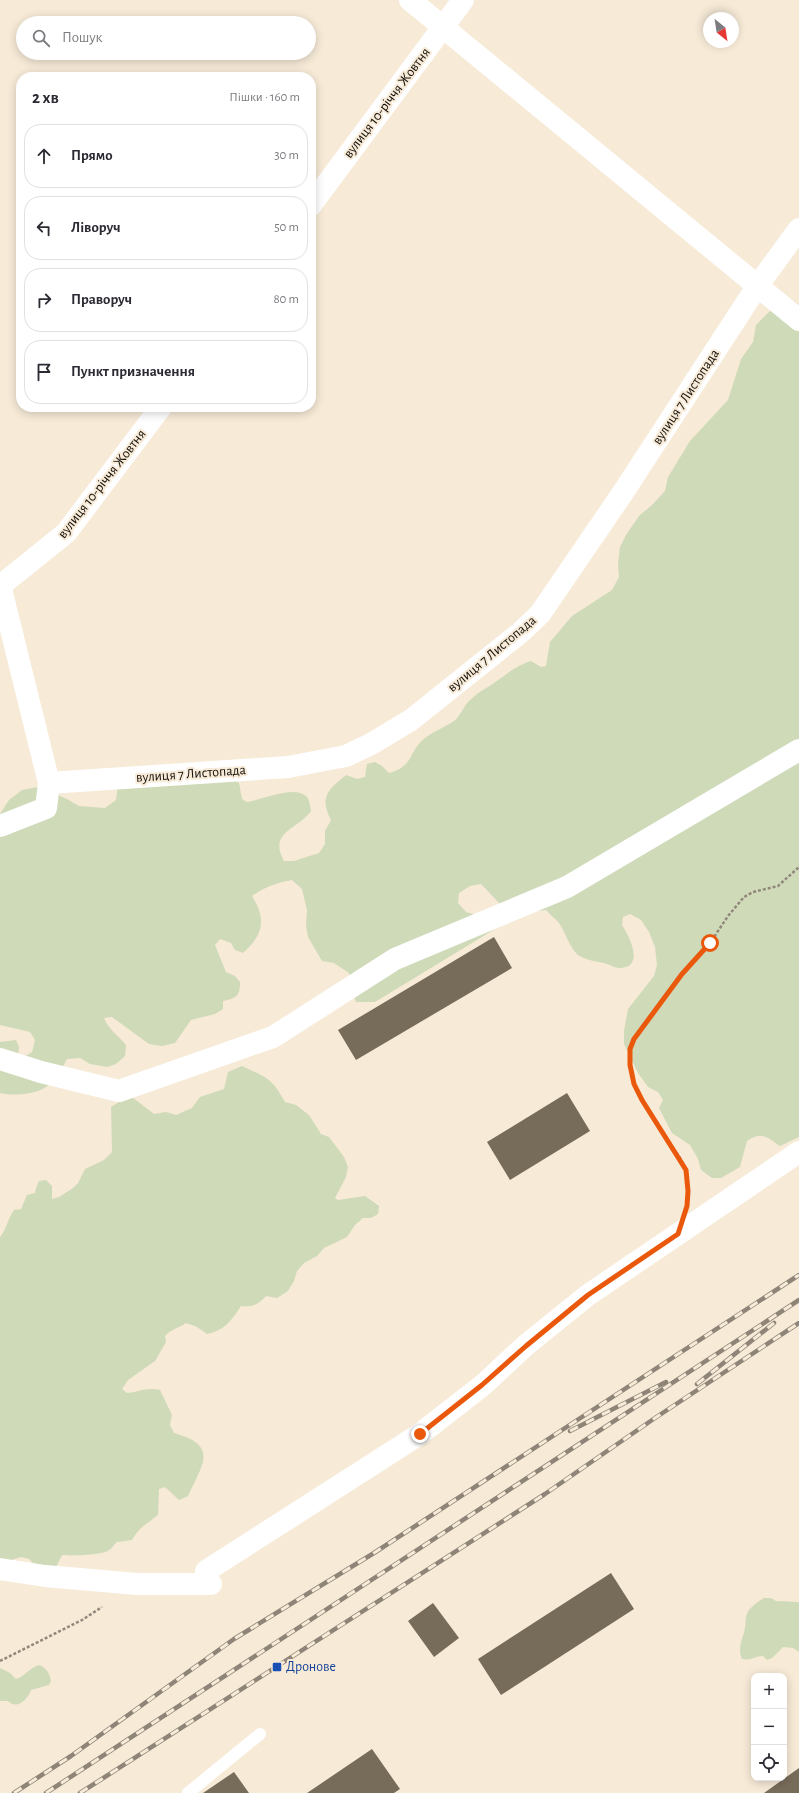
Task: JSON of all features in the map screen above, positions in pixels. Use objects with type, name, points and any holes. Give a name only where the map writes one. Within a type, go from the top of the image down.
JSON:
[{"type":"street","points":[[410,0],[799,320]]},
{"type":"street","name":"вулиця 10-річчя Жовтня","points":[[316,198],[463,0]]},
{"type":"street","name":"вулиця 7 Листопада","points":[[49,783],[288,767],[312,764],[346,756],[371,744],[411,720],[521,632],[540,614],[624,491],[758,285],[799,229]]},
{"type":"street","name":"вулиця 10-річчя Жовтня","points":[[0,586],[66,533],[157,412]]},
{"type":"street","points":[[0,586],[49,783],[46,808],[0,826]]},
{"type":"street","points":[[0,1059],[41,1072],[119,1091],[273,1037],[395,960],[567,887],[799,750]]},
{"type":"street","points":[[0,1569],[45,1576],[137,1584],[208,1578],[420,1434],[482,1385],[526,1346],[588,1295],[799,1152]]},
{"type":"lane","points":[[188,1793],[260,1734]]},
{"type":"path","points":[[678,1234],[688,1198],[686,1170],[642,1100],[634,1084],[630,1065],[630,1049],[634,1039],[682,974],[710,943],[728,916],[744,897],[753,892],[778,886],[799,867]]},
{"type":"path","points":[[0,1661],[82,1620],[137,1584]]},
{"type":"green space","points":[[770,311],[778,313],[799,327],[799,1137],[780,1146],[764,1136],[757,1136],[747,1141],[740,1167],[721,1178],[712,1178],[701,1170],[698,1159],[690,1145],[672,1133],[659,1108],[663,1100],[658,1092],[648,1087],[638,1073],[624,1044],[624,1031],[628,1009],[654,976],[657,965],[655,947],[649,932],[641,920],[630,914],[623,917],[622,925],[631,943],[634,957],[632,963],[627,967],[618,968],[585,959],[578,955],[572,948],[559,923],[546,910],[536,911],[501,905],[481,884],[470,886],[459,893],[458,903],[466,912],[495,920],[495,929],[375,1002],[356,1002],[351,988],[349,973],[334,963],[322,961],[308,937],[306,926],[307,910],[302,889],[292,880],[261,890],[252,896],[260,912],[261,927],[255,940],[250,946],[243,953],[235,950],[231,943],[220,939],[215,945],[226,972],[235,976],[240,982],[237,996],[223,1001],[223,1009],[215,1014],[191,1020],[175,1043],[162,1046],[149,1044],[112,1017],[104,1018],[111,1029],[126,1045],[125,1056],[116,1064],[107,1067],[90,1064],[80,1058],[67,1059],[56,1078],[50,1085],[41,1090],[24,1094],[0,1093],[0,1042],[16,1040],[19,1047],[18,1056],[22,1058],[32,1052],[35,1040],[30,1032],[0,1025],[0,814],[9,800],[22,790],[38,787],[67,799],[79,806],[105,808],[116,800],[118,785],[232,778],[239,783],[242,799],[247,802],[277,794],[294,792],[301,793],[306,796],[309,801],[311,811],[282,837],[280,851],[284,861],[294,861],[319,853],[325,844],[325,831],[331,820],[327,812],[327,794],[334,785],[346,775],[357,779],[365,777],[367,764],[375,762],[389,773],[397,770],[407,762],[425,738],[454,721],[467,703],[478,693],[525,663],[531,661],[541,667],[546,666],[550,642],[572,616],[612,590],[619,577],[618,564],[620,547],[626,535],[639,516],[665,491],[668,477],[690,441],[728,400],[741,359],[753,342],[756,325]]},
{"type":"green space","points":[[242,1066],[268,1079],[285,1102],[296,1105],[309,1115],[321,1134],[329,1137],[344,1157],[348,1167],[346,1177],[335,1198],[338,1200],[365,1196],[379,1206],[378,1214],[371,1218],[363,1218],[355,1225],[347,1237],[324,1248],[317,1256],[304,1263],[297,1271],[294,1281],[288,1291],[277,1298],[266,1296],[255,1305],[241,1306],[223,1328],[213,1333],[207,1334],[197,1327],[186,1323],[170,1332],[165,1336],[166,1342],[155,1361],[128,1380],[122,1389],[127,1393],[146,1389],[160,1390],[172,1415],[170,1425],[174,1433],[188,1438],[198,1444],[202,1450],[204,1457],[202,1465],[188,1496],[179,1500],[165,1487],[159,1489],[158,1515],[141,1529],[132,1540],[117,1542],[107,1551],[90,1555],[62,1555],[56,1567],[35,1565],[29,1559],[21,1557],[5,1562],[0,1558],[0,1237],[10,1216],[14,1210],[21,1209],[27,1195],[35,1193],[39,1181],[46,1180],[52,1186],[52,1199],[59,1197],[78,1183],[85,1169],[104,1160],[112,1152],[111,1107],[122,1100],[132,1097],[154,1114],[166,1112],[176,1115],[192,1108],[200,1097],[224,1089],[228,1072]]},
{"type":"green space","points":[[764,1598],[771,1598],[776,1601],[799,1602],[799,1652],[793,1648],[783,1647],[772,1658],[767,1660],[763,1656],[742,1659],[740,1647],[747,1614],[752,1606]]},
{"type":"green space","points":[[40,1665],[46,1669],[48,1673],[51,1681],[49,1685],[31,1690],[27,1697],[18,1704],[11,1704],[8,1701],[0,1701],[0,1668],[10,1673],[16,1679]]},
{"type":"building","points":[[494,937],[512,968],[356,1060],[338,1030]]},
{"type":"building","points":[[567,1093],[590,1131],[510,1180],[487,1142]]},
{"type":"building","points":[[611,1573],[634,1609],[501,1695],[478,1659]]},
{"type":"building","points":[[433,1603],[459,1638],[434,1657],[408,1621]]},
{"type":"building","points":[[372,1749],[400,1789],[394,1793],[307,1793]]},
{"type":"building","points":[[799,1768],[799,1793],[764,1793],[781,1781],[787,1781],[787,1777]]},
{"type":"building","points":[[234,1772],[249,1793],[203,1793]]},
{"type":"railway","points":[[14,1793],[71,1756],[234,1639],[374,1553],[799,1275]]},
{"type":"railway","points":[[46,1793],[799,1300]]},
{"type":"railway","points":[[697,1384],[774,1323]]},
{"type":"railway","points":[[80,1793],[545,1494],[655,1418],[799,1323]]},
{"type":"railway","points":[[570,1431],[666,1382]]},
{"type":"place","name":"Дронове","points":[[277,1667]]},
{"type":"route","points":[[420,1434],[482,1385],[526,1346],[588,1295],[678,1234],[687,1206],[688,1191],[686,1170],[642,1100],[634,1084],[630,1065],[630,1049],[634,1039],[682,974],[695,957],[710,943]]}]
